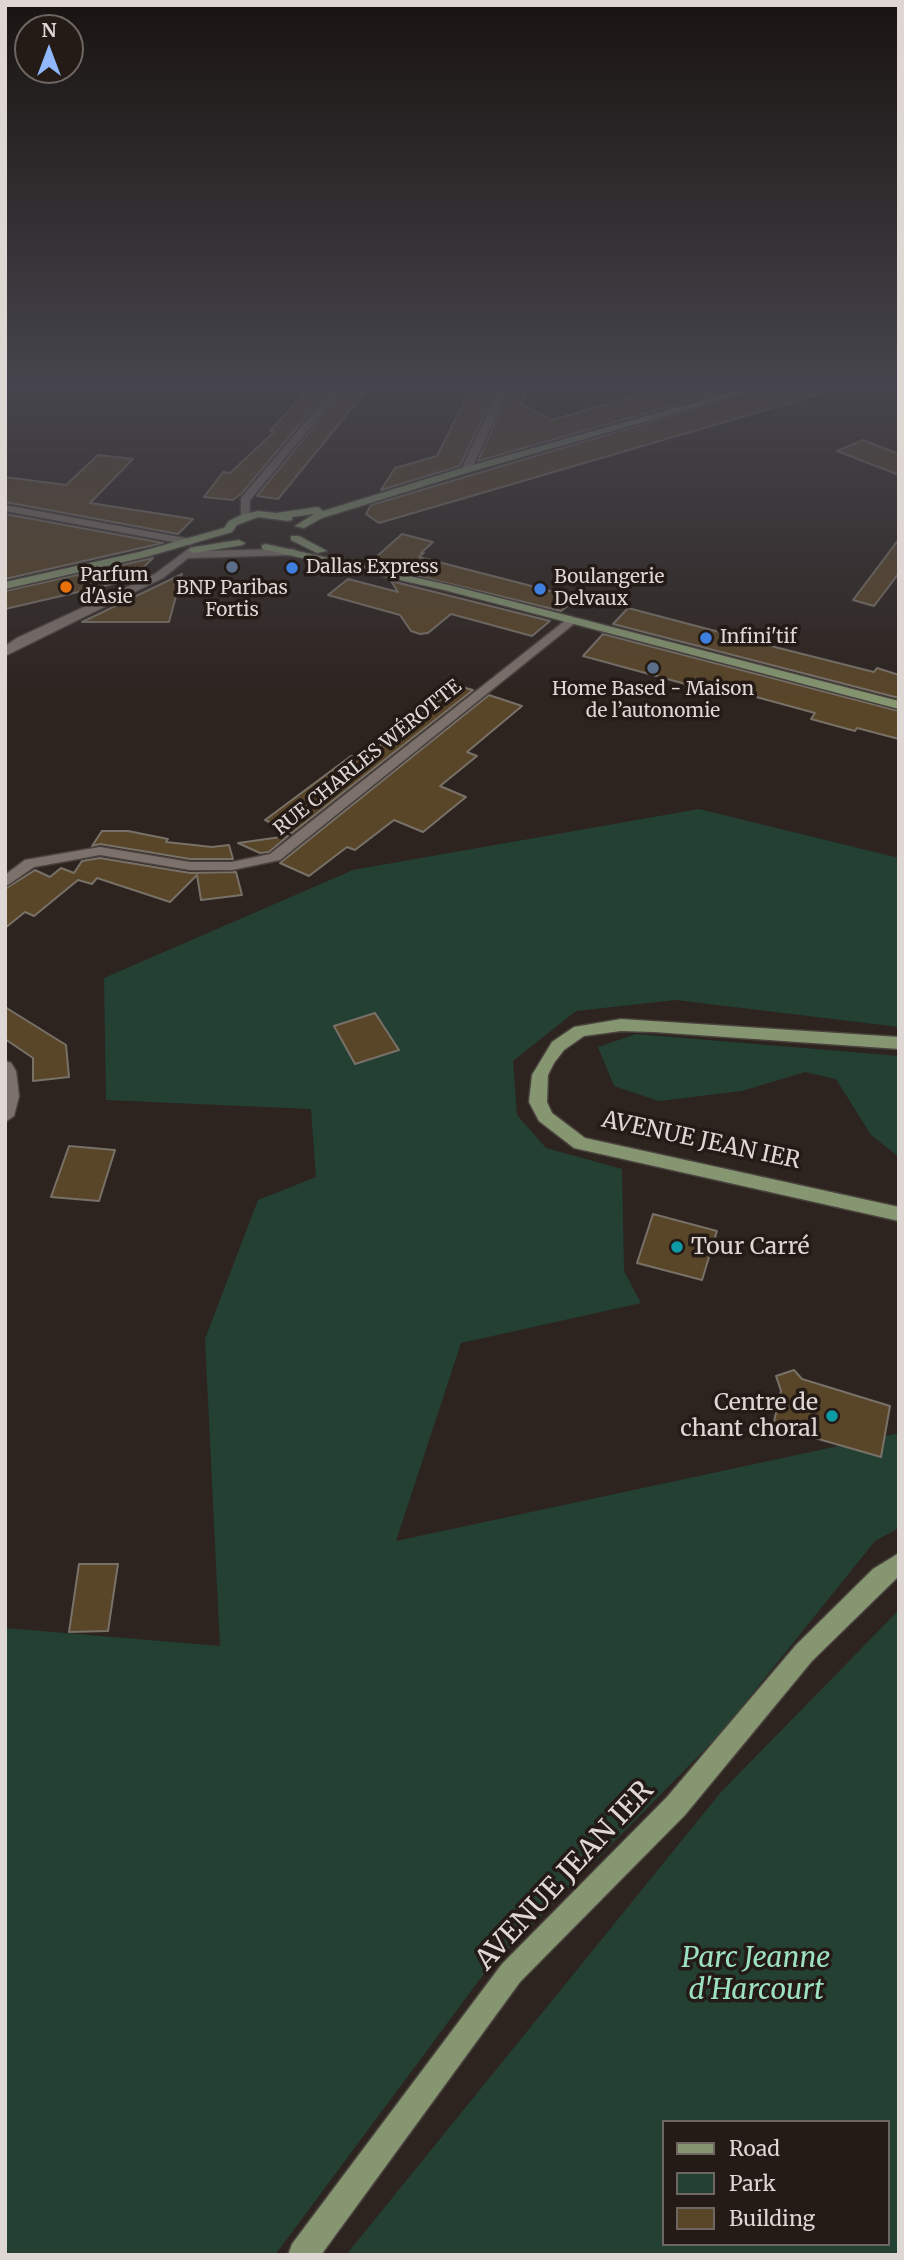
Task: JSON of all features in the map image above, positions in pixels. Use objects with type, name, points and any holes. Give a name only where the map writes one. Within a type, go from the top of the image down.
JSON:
[{"type":"main road","points":[[300,526],[318,516],[394,491]]},
{"type":"main road","points":[[190,549],[228,530],[233,523],[245,517],[280,515],[369,499]]},
{"type":"main road","points":[[280,515],[292,519],[300,526]]},
{"type":"main road","points":[[266,547],[295,538],[300,526]]},
{"type":"main road","points":[[228,530],[230,537],[239,543]]},
{"type":"main road","points":[[295,538],[316,549],[445,587]]},
{"type":"main road","points":[[5,586],[142,555],[239,543],[293,552],[445,587],[899,705]]},
{"type":"main road","name":"AVENUE JEAN IER","points":[[899,1043],[654,1026],[621,1025],[580,1031],[558,1046],[547,1061],[540,1075],[538,1101],[545,1117],[580,1143],[899,1214]]},
{"type":"main road","name":"AVENUE JEAN IER","points":[[303,2255],[511,1973],[676,1806],[804,1653],[881,1576],[899,1563]]},
{"type":"street","points":[[245,517],[248,496],[252,491]]},
{"type":"street","points":[[5,508],[190,549],[293,552]]},
{"type":"street","points":[[5,652],[21,641],[159,576],[190,549]]},
{"type":"street","name":"RUE CHARLES WÉROTTE","points":[[5,882],[30,863],[100,851],[190,866],[232,866],[275,857],[572,620]]},
{"type":"street","points":[[5,1067],[8,1071],[10,1096],[5,1116]]},
{"type":"green space","points":[[699,809],[899,858],[899,1027],[676,1000],[576,1011],[513,1061],[517,1115],[546,1148],[622,1169],[624,1271],[641,1303],[461,1343],[396,1541],[899,1433],[899,1528],[875,1541],[719,1735],[483,1975],[275,2255],[5,2255],[5,1628],[220,1646],[205,1339],[258,1200],[316,1177],[311,1109],[106,1100],[104,978],[353,870]]},
{"type":"green space","points":[[636,1034],[899,1056],[899,1157],[871,1135],[836,1079],[805,1072],[742,1091],[659,1101],[614,1086],[598,1047]]},
{"type":"green space","name":"Parc Jeanne d'Harcourt","points":[[899,1610],[899,2255],[346,2255],[721,1792]]},
{"type":"building","points":[[5,491],[101,491],[90,503],[193,519],[178,534],[5,502]]},
{"type":"building","points":[[208,491],[243,491],[233,500],[204,497]]},
{"type":"building","points":[[261,491],[284,491],[278,499],[257,496]]},
{"type":"building","points":[[416,491],[487,491],[379,523],[366,514],[371,505]]},
{"type":"building","points":[[5,514],[163,543],[5,579]]},
{"type":"building","points":[[402,534],[433,542],[419,557],[578,598],[561,611],[381,567],[375,558]]},
{"type":"building","points":[[899,539],[899,573],[874,606],[853,600]]},
{"type":"building","points":[[153,558],[130,580],[5,609],[5,591]]},
{"type":"building","points":[[182,574],[169,622],[82,622]]},
{"type":"building","points":[[348,579],[398,592],[391,581],[550,621],[532,636],[451,614],[428,633],[420,634],[411,631],[400,615],[328,595]]},
{"type":"building","points":[[628,608],[723,633],[721,636],[757,645],[759,643],[874,672],[877,668],[899,675],[899,698],[613,624]]},
{"type":"building","points":[[603,634],[899,711],[899,739],[811,719],[815,713],[738,692],[736,695],[715,692],[583,656]]},
{"type":"building","points":[[458,686],[473,690],[292,833],[265,820],[351,756],[361,760]]},
{"type":"building","points":[[489,695],[522,706],[467,752],[477,756],[440,786],[466,797],[423,832],[394,820],[355,850],[347,847],[309,876],[280,863]]},
{"type":"building","points":[[102,831],[128,831],[168,839],[166,842],[212,847],[229,845],[233,859],[190,859],[100,844],[92,846]]},
{"type":"building","points":[[288,836],[269,852],[260,853],[238,843]]},
{"type":"building","points":[[100,858],[190,873],[236,872],[242,895],[201,900],[197,875],[170,902],[97,878],[92,884],[78,880],[34,916],[25,912],[5,928],[5,889],[35,870],[50,877],[61,868],[74,873],[82,861]]},
{"type":"building","points":[[5,1007],[66,1045],[69,1077],[33,1081],[33,1058],[5,1039]]},
{"type":"building","points":[[375,1013],[399,1050],[355,1064],[334,1026]]},
{"type":"building","points":[[69,1146],[115,1150],[99,1201],[51,1197]]},
{"type":"building","name":"Tour Carré","points":[[653,1214],[717,1231],[702,1280],[637,1263]]},
{"type":"building","name":"Centre de chant choral","points":[[794,1370],[802,1379],[890,1406],[881,1457],[773,1426],[781,1391],[776,1376]]},
{"type":"building","points":[[79,1564],[118,1564],[108,1631],[69,1632]]},
{"type":"place","name":"BNP Paribas Fortis","points":[[232,567]]},
{"type":"place","name":"Dallas Express","points":[[292,568]]},
{"type":"place","name":"Parfum d'Asie","points":[[66,587]]},
{"type":"place","name":"Boulangerie Delvaux","points":[[540,589]]},
{"type":"place","name":"Infini'tif","points":[[706,638]]},
{"type":"place","name":"Home Based - Maison de l’autonomie","points":[[653,668]]},
{"type":"place","name":"Tour Carré","points":[[677,1247]]},
{"type":"place","name":"Centre de chant choral","points":[[832,1416]]}]
